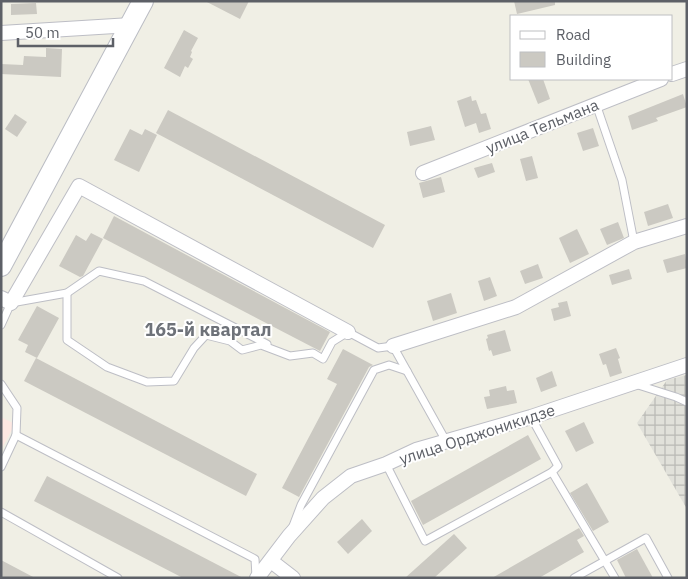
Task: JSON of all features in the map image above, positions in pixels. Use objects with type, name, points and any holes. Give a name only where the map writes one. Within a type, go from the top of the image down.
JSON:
[{"type":"main road","points":[[1,266],[144,1]]},
{"type":"street","points":[[1,32],[131,25]]},
{"type":"street","points":[[673,74],[687,69]]},
{"type":"street","name":"улица Тельмана","points":[[423,173],[658,80]]},
{"type":"street","points":[[6,301],[79,186],[348,332]]},
{"type":"street","points":[[393,346],[516,307],[634,242],[687,226]]},
{"type":"street","name":"улица Орджоникидзе","points":[[256,578],[289,536],[323,498],[352,476],[386,464],[416,450],[531,417],[687,365]]},
{"type":"street","points":[[271,561],[293,578]]},
{"type":"lane","points":[[595,104],[622,180],[634,242]]},
{"type":"lane","points":[[1,325],[6,301],[67,293],[99,271],[144,281],[290,356]]},
{"type":"lane","points":[[67,293],[67,340],[107,367],[147,382],[174,381],[194,348],[206,335],[230,341],[242,350],[261,345],[290,356],[313,353],[323,359],[332,342],[348,332],[378,348],[393,346],[446,441]]},
{"type":"lane","points":[[289,536],[302,504],[374,370],[390,365],[407,371]]},
{"type":"lane","points":[[630,383],[687,402]]},
{"type":"lane","points":[[1,384],[17,408],[16,435],[1,467]]},
{"type":"lane","points":[[386,464],[425,541],[552,472],[558,466],[531,417]]},
{"type":"lane","points":[[16,435],[255,559],[256,578]]},
{"type":"lane","points":[[552,472],[614,578]]},
{"type":"lane","points":[[1,512],[118,578]]},
{"type":"lane","points":[[574,578],[646,538],[668,578]]},
{"type":"shaded area","points":[[687,375],[687,509],[637,423],[667,380]]},
{"type":"shaded area","points":[[1,417],[15,424],[1,450]]},
{"type":"building","points":[[205,1],[249,1],[240,19]]},
{"type":"building","points":[[514,1],[555,1],[555,5],[517,14]]},
{"type":"building","points":[[36,3],[37,14],[11,15],[11,4]]},
{"type":"building","points":[[184,30],[198,38],[191,51],[190,57],[193,59],[188,68],[185,66],[180,77],[164,68]]},
{"type":"building","points":[[46,48],[62,49],[61,77],[1,74],[1,64],[23,65],[24,56],[46,57]]},
{"type":"building","points":[[528,80],[543,80],[550,99],[538,104]]},
{"type":"building","points":[[683,94],[687,107],[656,118],[658,121],[632,130],[628,116]]},
{"type":"building","points":[[471,96],[472,101],[476,100],[481,114],[486,113],[491,129],[479,133],[476,123],[465,127],[457,101]]},
{"type":"building","points":[[168,110],[385,225],[373,248],[156,133]]},
{"type":"building","points":[[15,114],[27,122],[17,137],[5,129]]},
{"type":"building","points":[[431,126],[435,140],[410,146],[407,132]]},
{"type":"building","points":[[593,128],[599,146],[583,151],[577,133]]},
{"type":"building","points":[[130,129],[142,135],[145,129],[157,135],[139,172],[114,160]]},
{"type":"building","points":[[532,156],[538,178],[526,181],[520,159]]},
{"type":"building","points":[[492,163],[495,172],[478,178],[474,168]]},
{"type":"building","points":[[441,177],[445,192],[423,198],[419,183]]},
{"type":"building","points":[[668,204],[673,218],[648,226],[644,212]]},
{"type":"building","points":[[114,216],[330,332],[320,351],[103,238]]},
{"type":"building","points":[[618,222],[624,238],[607,245],[600,229]]},
{"type":"building","points":[[577,229],[589,254],[570,263],[559,238]]},
{"type":"building","points":[[91,233],[103,239],[83,276],[80,277],[59,266],[76,235],[86,241]]},
{"type":"building","points":[[685,254],[687,268],[667,273],[663,260]]},
{"type":"building","points":[[538,264],[543,278],[525,284],[520,271]]},
{"type":"building","points":[[629,269],[632,279],[612,285],[609,275]]},
{"type":"building","points":[[490,277],[497,296],[484,301],[478,281]]},
{"type":"building","points":[[451,293],[457,313],[433,321],[427,301]]},
{"type":"building","points":[[567,301],[571,316],[554,321],[551,309],[559,307],[558,303]]},
{"type":"building","points":[[37,306],[59,318],[37,358],[25,352],[28,345],[18,340]]},
{"type":"building","points":[[505,330],[511,351],[493,356],[491,350],[489,351],[487,335]]},
{"type":"building","points":[[616,348],[620,358],[618,359],[622,373],[610,377],[606,364],[603,365],[599,354]]},
{"type":"building","points":[[343,349],[373,365],[369,367],[299,497],[282,488],[337,384],[327,379]]},
{"type":"building","points":[[36,358],[257,474],[246,496],[24,381]]},
{"type":"building","points":[[552,371],[557,386],[541,392],[536,378]]},
{"type":"building","points":[[506,386],[507,391],[514,390],[517,403],[487,409],[484,397],[490,396],[489,390]]},
{"type":"building","points":[[584,422],[594,443],[576,452],[565,431]]},
{"type":"building","points":[[528,435],[541,459],[423,525],[411,501]]},
{"type":"building","points":[[47,476],[243,578],[183,578],[34,501]]},
{"type":"building","points":[[587,483],[609,522],[593,531],[570,493]]},
{"type":"building","points":[[362,519],[372,531],[348,554],[337,542]]},
{"type":"building","points":[[579,528],[584,536],[577,540],[584,552],[539,578],[492,578]]},
{"type":"building","points":[[454,534],[467,548],[434,578],[405,578]]},
{"type":"building","points":[[637,549],[653,578],[626,578],[617,560]]},
{"type":"building","points":[[1,560],[35,578],[1,578]]},
{"type":"district","name":"165-й квартал","points":[[208,329]]}]
